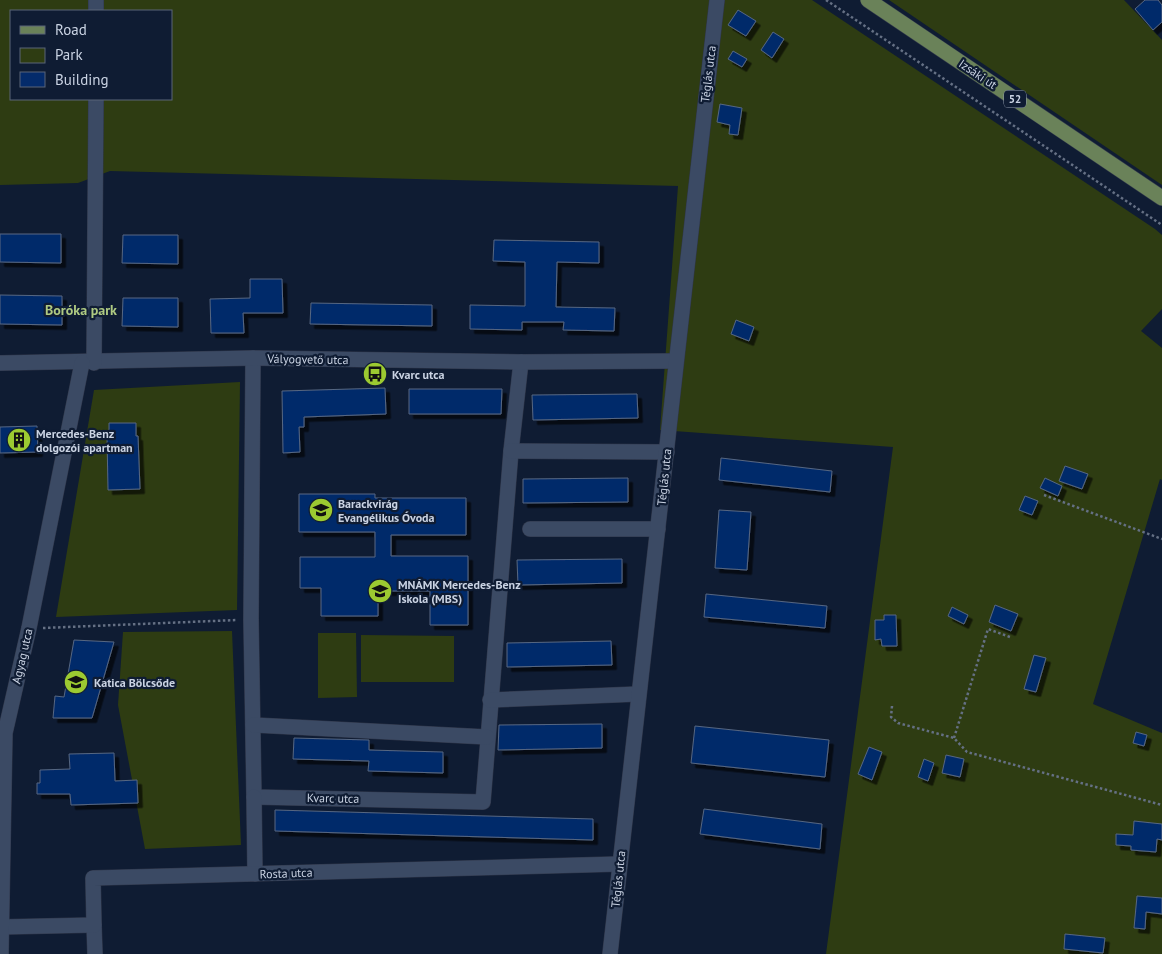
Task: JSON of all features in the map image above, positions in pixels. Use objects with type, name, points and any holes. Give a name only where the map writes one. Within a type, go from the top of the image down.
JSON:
[{"type":"main road","name":"Izsáki út","points":[[868,0],[1162,198]]},
{"type":"street","name":"Téglás utca","points":[[610,954],[717,0]]},
{"type":"street","name":"Agyag utca","points":[[1,954],[5,733],[88,363],[96,100]]},
{"type":"street","name":"Vályogvető utca","points":[[0,363],[88,363],[253,358],[675,362]]},
{"type":"street","points":[[253,358],[251,620],[255,874]]},
{"type":"street","points":[[253,725],[487,737],[511,451],[521,362]]},
{"type":"street","points":[[511,451],[667,452]]},
{"type":"street","points":[[530,529],[658,529]]},
{"type":"street","points":[[490,700],[638,694]]},
{"type":"street","name":"Kvarc utca","points":[[254,796],[483,802],[487,737]]},
{"type":"street","name":"Rosta utca","points":[[94,925],[93,878],[620,864]]},
{"type":"street","points":[[0,927],[94,925],[95,954]]},
{"type":"path","points":[[826,0],[1162,225]]},
{"type":"path","points":[[1044,495],[1162,539]]},
{"type":"path","points":[[29,628],[251,620]]},
{"type":"path","points":[[954,738],[988,629],[1010,637]]},
{"type":"path","points":[[892,706],[891,717],[898,723],[954,738],[966,752],[1162,805]]},
{"type":"green space","points":[[0,0],[812,0],[1155,229],[1162,235],[1162,309],[1141,331],[1162,348],[1162,480],[1160,479],[1093,704],[1162,733],[1162,954],[826,954],[893,447],[660,430],[678,186],[110,171],[78,183],[0,185]]},
{"type":"green space","points":[[889,0],[1124,0],[1162,40],[1162,185]]},
{"type":"green space","points":[[240,382],[237,610],[56,617],[94,390]]},
{"type":"green space","points":[[232,631],[241,845],[145,849],[118,705],[123,632]]},
{"type":"green space","points":[[318,633],[356,633],[357,697],[318,698]]},
{"type":"green space","points":[[361,635],[454,636],[454,682],[361,682]]},
{"type":"building","points":[[1145,0],[1158,0],[1162,5],[1162,22],[1153,30],[1135,9]]},
{"type":"building","points":[[738,10],[756,21],[746,36],[728,25]]},
{"type":"building","points":[[773,32],[784,39],[772,58],[761,50]]},
{"type":"building","points":[[733,51],[747,59],[742,67],[728,59]]},
{"type":"building","points":[[720,104],[742,108],[738,135],[729,134],[730,125],[717,122]]},
{"type":"building","points":[[0,234],[61,234],[61,263],[0,262]]},
{"type":"building","points":[[123,235],[178,235],[178,264],[122,263]]},
{"type":"building","points":[[494,240],[599,242],[599,263],[557,262],[556,307],[615,308],[614,331],[563,330],[564,322],[522,322],[522,330],[470,329],[470,305],[525,306],[525,262],[493,261]]},
{"type":"building","points":[[250,279],[282,279],[283,313],[243,313],[244,333],[211,333],[210,299],[250,298]]},
{"type":"building","points":[[0,295],[62,296],[62,325],[0,324]]},
{"type":"building","points":[[123,298],[178,298],[178,327],[122,326]]},
{"type":"building","points":[[311,303],[432,305],[432,326],[310,324]]},
{"type":"building","points":[[736,320],[754,327],[749,341],[731,334]]},
{"type":"building","points":[[385,388],[386,414],[304,417],[304,427],[299,427],[300,452],[283,453],[282,391]]},
{"type":"building","points":[[409,389],[502,389],[501,414],[409,414]]},
{"type":"building","points":[[637,394],[638,418],[533,420],[532,395]]},
{"type":"building","points":[[109,423],[136,423],[140,489],[108,490],[107,437],[109,437]]},
{"type":"building","name":"Mercedes-Benz dolgozói apartman","points":[[37,426],[38,452],[0,453],[0,427]]},
{"type":"building","points":[[721,458],[832,471],[830,492],[719,480]]},
{"type":"building","points":[[1065,466],[1088,474],[1082,489],[1059,481]]},
{"type":"building","points":[[628,478],[628,502],[523,503],[523,479]]},
{"type":"building","points":[[1045,478],[1062,486],[1058,496],[1040,488]]},
{"type":"building","points":[[299,494],[375,494],[375,498],[466,498],[466,535],[391,535],[391,556],[468,556],[468,625],[430,625],[430,591],[378,591],[378,616],[321,616],[321,588],[300,588],[300,557],[375,557],[375,532],[299,532]]},
{"type":"building","points":[[1025,496],[1038,501],[1032,515],[1019,510]]},
{"type":"building","points":[[719,510],[751,512],[747,570],[715,568]]},
{"type":"building","points":[[622,559],[622,583],[518,585],[517,560]]},
{"type":"building","points":[[706,594],[827,606],[825,628],[704,617]]},
{"type":"building","points":[[995,605],[1018,614],[1011,631],[989,622]]},
{"type":"building","points":[[952,607],[968,615],[964,624],[948,616]]},
{"type":"building","points":[[884,615],[896,615],[897,646],[882,646],[881,639],[875,640],[875,620],[884,620]]},
{"type":"building","points":[[74,640],[114,642],[92,718],[53,718],[55,696],[64,697]]},
{"type":"building","points":[[611,641],[612,665],[507,667],[507,643]]},
{"type":"building","points":[[1034,655],[1046,658],[1036,692],[1024,689]]},
{"type":"building","points":[[602,724],[602,748],[498,750],[499,725]]},
{"type":"building","points":[[695,726],[829,740],[825,777],[691,763]]},
{"type":"building","points":[[1136,732],[1147,735],[1144,746],[1133,743]]},
{"type":"building","points":[[294,738],[369,740],[369,750],[443,752],[443,773],[368,771],[369,761],[293,759]]},
{"type":"building","points":[[869,747],[882,752],[872,780],[858,774]]},
{"type":"building","points":[[114,753],[115,781],[137,780],[138,803],[71,805],[70,794],[37,794],[37,783],[40,783],[40,770],[70,769],[69,754]]},
{"type":"building","points":[[946,755],[964,759],[960,777],[942,773]]},
{"type":"building","points":[[924,759],[934,763],[928,781],[918,777]]},
{"type":"building","points":[[704,809],[822,824],[820,849],[700,834]]},
{"type":"building","points":[[275,810],[593,819],[593,840],[275,831]]},
{"type":"building","points":[[1134,821],[1162,824],[1162,840],[1157,839],[1156,852],[1131,850],[1131,846],[1116,845],[1116,834],[1133,835]]},
{"type":"building","points":[[1137,896],[1162,898],[1162,914],[1146,912],[1145,929],[1134,928]]},
{"type":"building","points":[[1065,934],[1105,938],[1103,953],[1064,949]]},
{"type":"place","name":"Kvarc utca","points":[[375,374]]},
{"type":"place","name":"Mercedes-Benz dolgozói apartman","points":[[19,440]]},
{"type":"place","name":"Barackvirág Evangélikus Óvoda","points":[[321,510]]},
{"type":"place","name":"MNÁMK Mercedes-Benz Iskola (MBS)","points":[[380,591]]},
{"type":"place","name":"Katica Bölcsőde","points":[[76,682]]},
{"type":"district","name":"Boróka park","points":[[81,310]]}]
